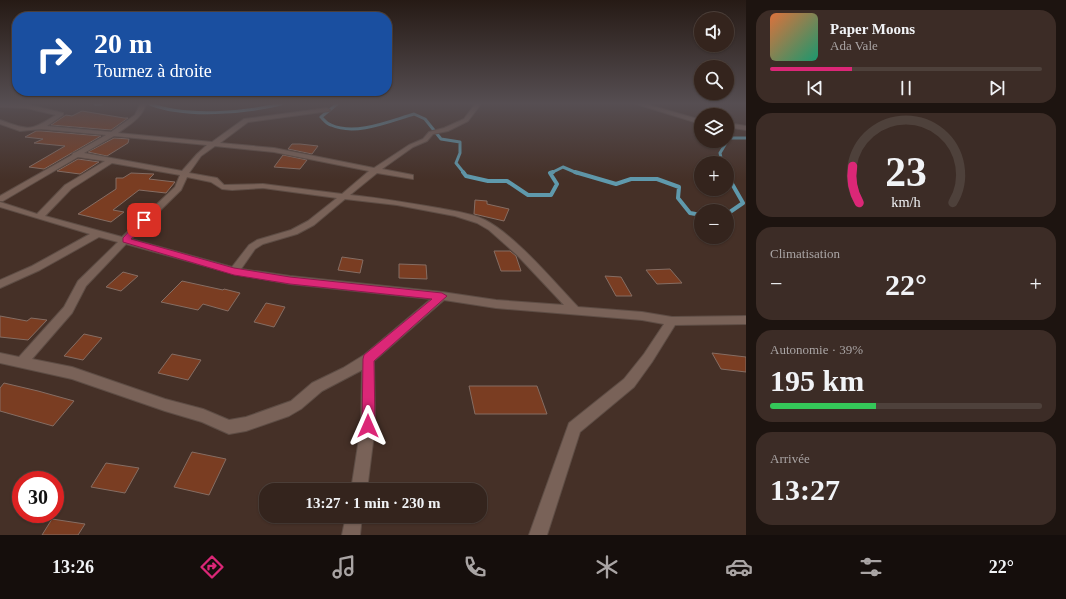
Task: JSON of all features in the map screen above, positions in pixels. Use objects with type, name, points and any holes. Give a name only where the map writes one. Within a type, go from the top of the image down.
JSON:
[{"type":"street","points":[[15,129],[24,131],[36,129]]},
{"type":"street","points":[[51,129],[274,150],[410,177]]},
{"type":"street","points":[[0,198],[119,129]]},
{"type":"street","points":[[22,362],[64,315],[82,284],[178,188],[184,174],[192,162],[234,129]]},
{"type":"street","points":[[234,271],[252,247],[260,242],[294,232],[311,223],[374,171],[411,146],[425,140],[431,133],[448,129]]},
{"type":"street","points":[[75,154],[214,180],[222,187],[232,188],[263,186],[412,206],[456,214],[480,221],[492,228],[520,253],[575,310]]},
{"type":"street","points":[[39,217],[68,187],[110,161]]},
{"type":"street","points":[[0,204],[39,217],[99,232],[234,271],[290,280],[442,296],[496,304],[642,316],[672,321],[746,320]]},
{"type":"street","points":[[0,284],[36,268],[99,232]]},
{"type":"street","points":[[0,358],[72,373],[203,416],[229,427],[246,424],[284,411],[296,405],[317,387],[348,372],[368,359],[442,296]]},
{"type":"street","points":[[538,535],[574,428],[629,383],[648,358],[672,321]]},
{"type":"street","points":[[360,483],[368,426],[368,359]]},
{"type":"street","points":[[350,535],[353,523]]},
{"type":"building","points":[[36,131],[101,136],[44,169],[29,167],[65,146],[34,143],[43,139],[25,137]]},
{"type":"building","points":[[114,138],[129,139],[128,143],[107,156],[88,152]]},
{"type":"building","points":[[292,144],[318,146],[312,154],[288,149]]},
{"type":"building","points":[[283,155],[307,160],[300,169],[274,167]]},
{"type":"building","points":[[78,159],[99,162],[80,174],[57,171]]},
{"type":"building","points":[[131,173],[154,174],[149,179],[175,182],[166,193],[139,190],[113,210],[124,212],[111,222],[78,214],[116,189],[116,178],[123,178]]},
{"type":"building","points":[[475,200],[487,201],[487,204],[509,209],[504,221],[474,214]]},
{"type":"building","points":[[494,251],[510,251],[516,256],[521,271],[501,271]]},
{"type":"building","points":[[342,257],[363,260],[360,273],[338,270]]},
{"type":"building","points":[[399,264],[426,265],[427,279],[399,278]]},
{"type":"building","points":[[670,269],[682,283],[657,284],[646,270]]},
{"type":"building","points":[[123,272],[138,276],[121,291],[106,287]]},
{"type":"building","points":[[605,276],[621,277],[632,296],[616,296]]},
{"type":"building","points":[[182,281],[240,293],[228,311],[203,304],[198,310],[161,302]]},
{"type":"building","points":[[266,303],[285,307],[274,327],[254,322]]},
{"type":"building","points":[[0,316],[27,321],[31,318],[47,320],[28,340],[0,337]]},
{"type":"building","points":[[84,334],[102,338],[83,360],[64,356]]},
{"type":"building","points":[[712,353],[746,357],[746,372],[721,369]]},
{"type":"building","points":[[172,354],[201,360],[188,380],[158,373]]},
{"type":"building","points":[[4,383],[74,401],[53,426],[0,411],[0,388]]},
{"type":"building","points":[[469,386],[537,386],[547,414],[475,414]]},
{"type":"building","points":[[192,452],[226,459],[209,495],[174,487]]},
{"type":"building","points":[[106,463],[139,468],[125,493],[91,487]]},
{"type":"building","points":[[64,521],[85,524],[78,535],[42,535],[50,523],[64,523]]},
{"type":"waterway","points":[[433,129],[441,139],[460,142],[460,153],[456,163],[464,173]]},
{"type":"waterway","points":[[721,156],[720,153],[729,138],[746,138]]},
{"type":"waterway","points":[[553,172],[563,167],[577,173]]},
{"type":"waterway","points":[[463,172],[466,176],[488,181],[507,181],[528,195],[551,195],[557,184],[550,173],[553,172]]},
{"type":"waterway","points":[[575,172],[616,184],[631,179],[657,179],[679,187],[678,198],[690,213],[694,214]]},
{"type":"waterway","points":[[734,187],[743,203],[734,209]]},
{"type":"route","points":[[144,220],[126,240],[234,271],[290,280],[442,296],[368,359],[368,426]]}]
